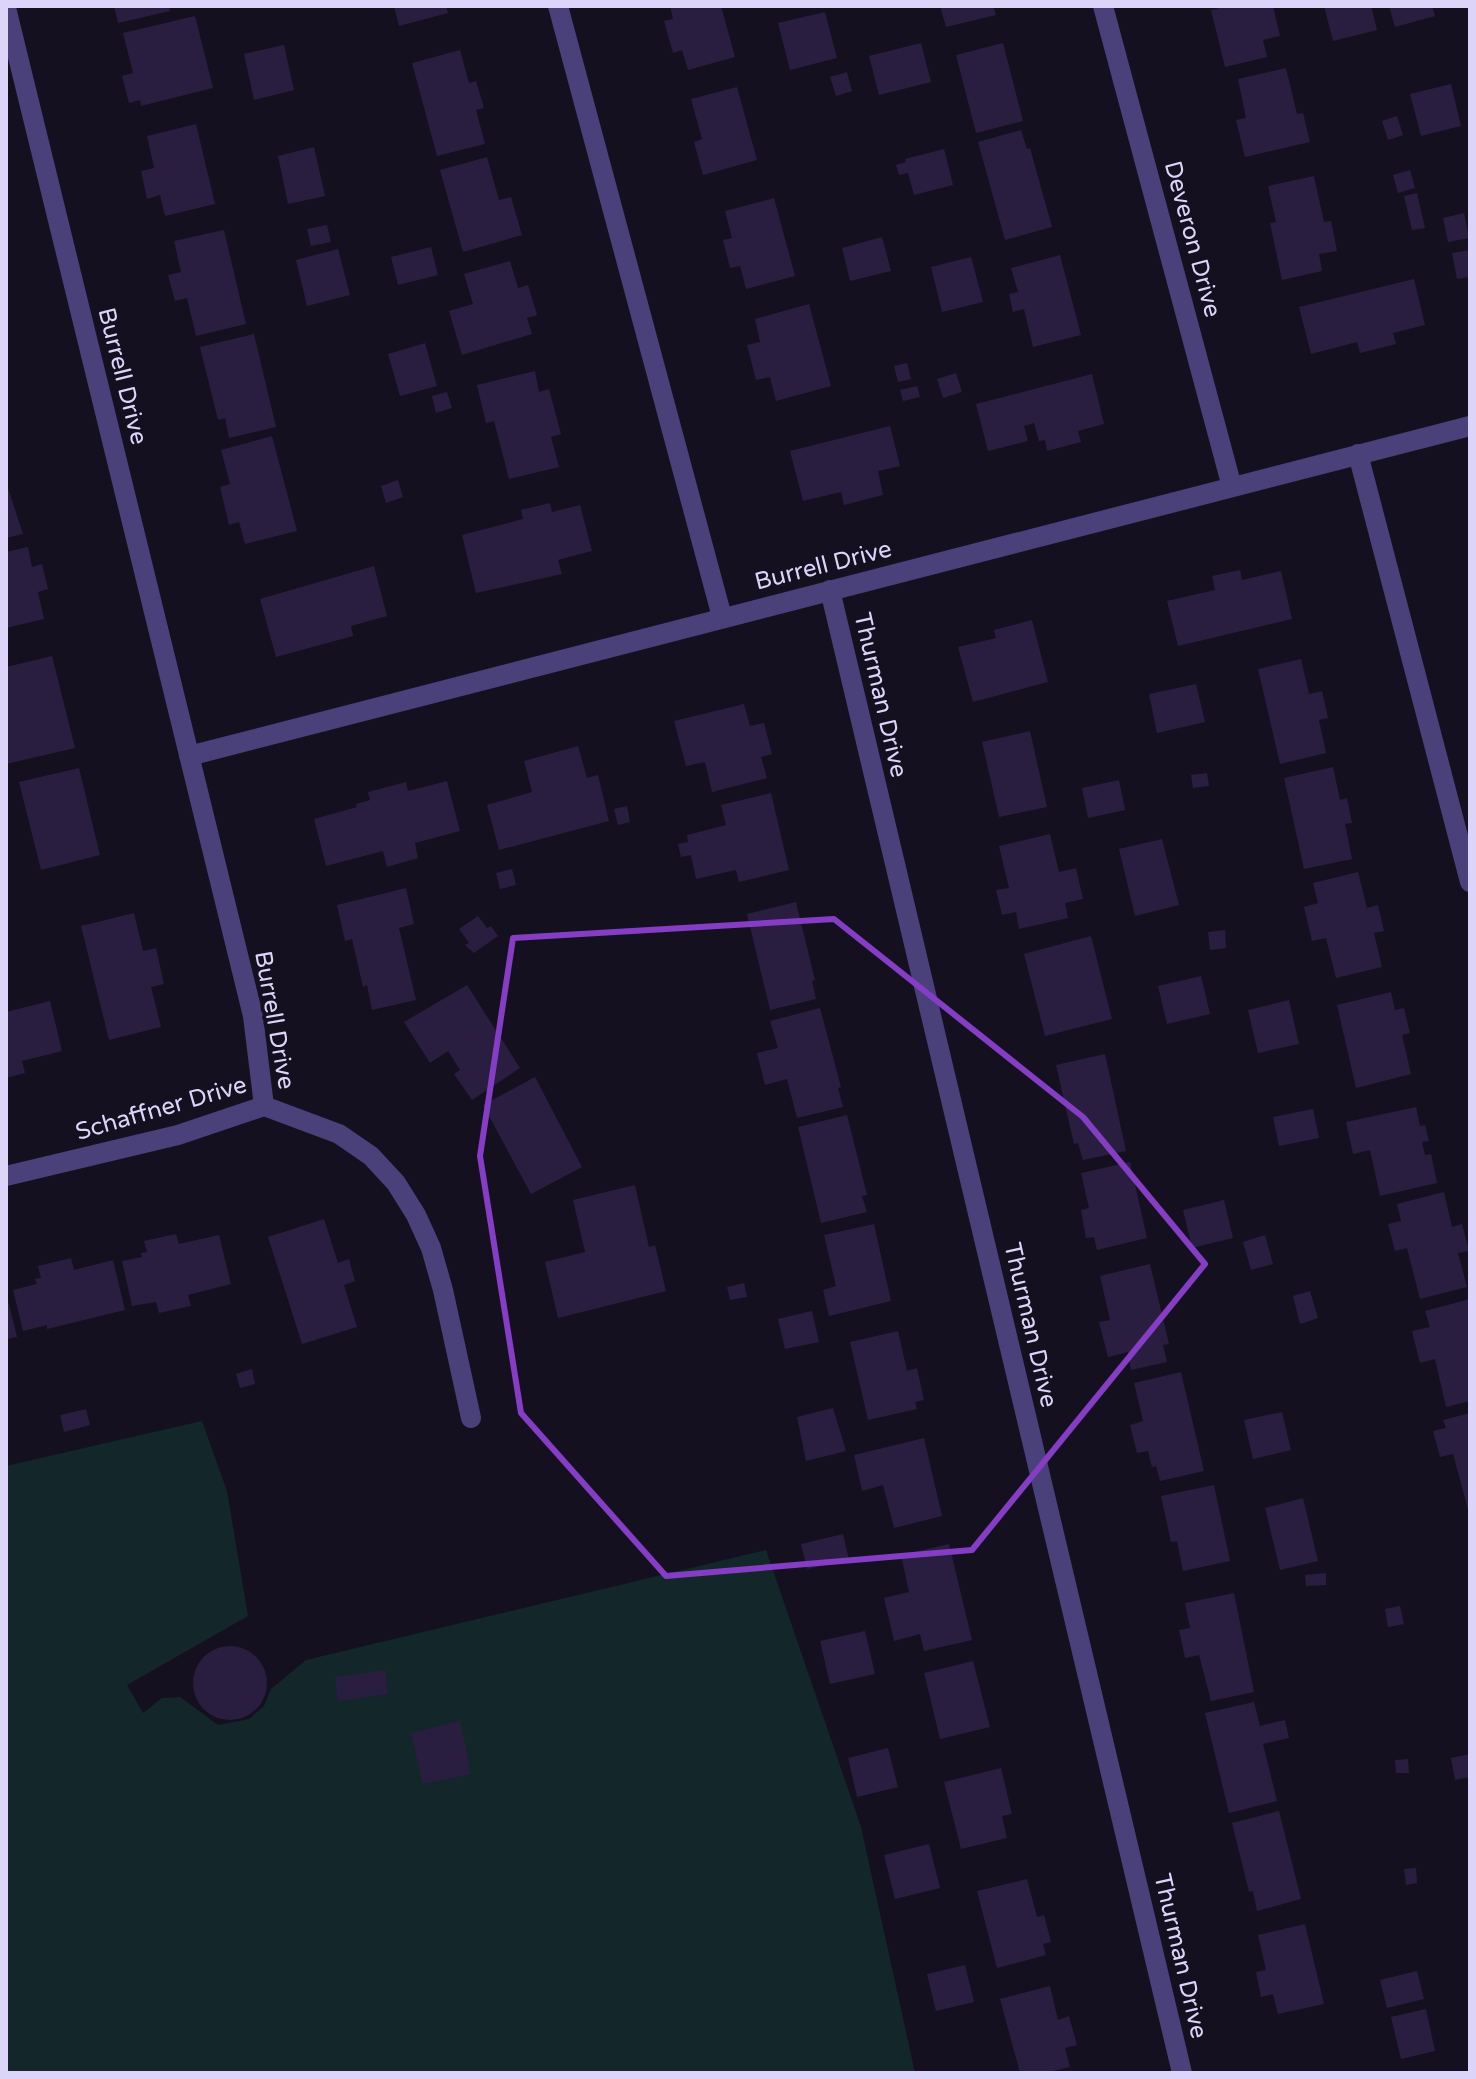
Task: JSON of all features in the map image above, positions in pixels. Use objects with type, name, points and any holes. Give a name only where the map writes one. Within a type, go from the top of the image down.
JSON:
[{"type":"street","points":[[558,6],[722,617]]},
{"type":"street","name":"Deveron Drive","points":[[1103,6],[1232,487]]},
{"type":"street","name":"Burrell Drive","points":[[6,8],[253,1016],[264,1106]]},
{"type":"street","name":"Burrell Drive","points":[[189,756],[1470,426]]},
{"type":"street","points":[[1358,454],[1470,882]]},
{"type":"street","name":"Thurman Drive","points":[[830,590],[1182,2073]]},
{"type":"street","name":"Schaffner Drive","points":[[6,1176],[178,1135],[264,1106],[339,1134],[371,1156],[396,1183],[416,1215],[431,1248],[443,1290],[471,1418]]},
{"type":"highlighted area","points":[[834,919],[1083,1117],[1205,1264],[972,1550],[666,1576],[521,1413],[480,1156],[513,938]]},
{"type":"green space","points":[[202,1421],[227,1491],[248,1616],[127,1685],[143,1713],[162,1698],[180,1697],[218,1725],[249,1719],[264,1706],[271,1689],[306,1660],[766,1550],[861,1827],[915,2073],[6,2073],[6,1466]]},
{"type":"building","points":[[114,6],[169,6],[170,11],[118,23]]},
{"type":"building","points":[[394,6],[446,6],[448,13],[399,26]]},
{"type":"building","points":[[670,6],[721,6],[735,57],[688,70],[682,50],[673,53],[664,21],[673,19]]},
{"type":"building","points":[[940,6],[993,6],[996,15],[946,27]]},
{"type":"building","points":[[1217,6],[1273,6],[1280,36],[1263,40],[1267,57],[1225,67],[1211,10],[1218,9]]},
{"type":"building","points":[[1324,6],[1371,6],[1377,30],[1333,41]]},
{"type":"building","points":[[1389,6],[1432,6],[1435,16],[1395,27]]},
{"type":"building","points":[[825,12],[837,58],[790,70],[778,23]]},
{"type":"building","points":[[195,16],[213,88],[141,106],[140,100],[129,103],[122,76],[133,73],[123,33]]},
{"type":"building","points":[[921,43],[931,82],[879,95],[869,56]]},
{"type":"building","points":[[1003,43],[1023,121],[976,133],[956,55]]},
{"type":"building","points":[[284,45],[294,90],[254,100],[244,54]]},
{"type":"building","points":[[460,50],[469,83],[476,81],[484,108],[476,110],[485,144],[437,156],[412,63]]},
{"type":"building","points":[[1286,68],[1297,114],[1303,113],[1310,142],[1245,157],[1236,120],[1246,118],[1238,79]]},
{"type":"building","points":[[847,72],[852,91],[836,96],[830,77]]},
{"type":"building","points":[[1451,84],[1461,126],[1421,136],[1410,94]]},
{"type":"building","points":[[737,87],[757,160],[703,175],[694,142],[702,139],[691,99]]},
{"type":"building","points":[[1397,116],[1403,135],[1388,140],[1382,121]]},
{"type":"building","points":[[196,124],[215,204],[165,216],[160,195],[147,199],[141,171],[154,168],[147,136]]},
{"type":"building","points":[[1021,130],[1027,149],[1030,148],[1052,227],[1005,240],[978,142]]},
{"type":"building","points":[[314,147],[325,196],[288,204],[278,156]]},
{"type":"building","points":[[944,149],[953,185],[914,195],[908,173],[899,175],[896,165],[906,162],[905,159]]},
{"type":"building","points":[[487,157],[499,200],[511,197],[522,235],[463,252],[440,170]]},
{"type":"building","points":[[1410,170],[1415,188],[1398,193],[1393,175]]},
{"type":"building","points":[[1314,176],[1324,222],[1331,221],[1337,251],[1319,254],[1322,271],[1282,280],[1270,223],[1276,222],[1268,186]]},
{"type":"building","points":[[1417,193],[1425,228],[1412,230],[1404,196]]},
{"type":"building","points":[[774,198],[795,276],[746,289],[740,266],[730,268],[723,240],[732,238],[725,211]]},
{"type":"building","points":[[1464,213],[1469,238],[1448,242],[1443,218]]},
{"type":"building","points":[[327,225],[331,242],[311,246],[307,229]]},
{"type":"building","points":[[224,230],[246,324],[196,336],[187,298],[175,301],[168,275],[181,272],[174,241]]},
{"type":"building","points":[[882,237],[891,271],[850,281],[842,248]]},
{"type":"building","points":[[431,247],[438,275],[398,285],[391,257]]},
{"type":"building","points":[[338,249],[350,295],[307,306],[296,260]]},
{"type":"building","points":[[1470,250],[1470,277],[1457,279],[1452,253]]},
{"type":"building","points":[[1060,255],[1081,335],[1033,347],[1024,309],[1013,312],[1009,294],[1018,292],[1011,268]]},
{"type":"building","points":[[971,257],[983,302],[942,312],[931,267]]},
{"type":"building","points":[[510,261],[518,288],[528,285],[537,315],[527,318],[532,334],[462,355],[449,311],[473,304],[464,274]]},
{"type":"building","points":[[1414,279],[1425,325],[1393,333],[1396,344],[1360,353],[1357,342],[1311,354],[1299,307]]},
{"type":"building","points":[[809,304],[831,386],[776,401],[770,377],[756,380],[747,345],[760,342],[755,319]]},
{"type":"building","points":[[254,334],[276,427],[229,438],[225,418],[218,420],[200,347]]},
{"type":"building","points":[[425,343],[437,386],[400,396],[388,354]]},
{"type":"building","points":[[907,363],[911,379],[898,382],[894,366]]},
{"type":"building","points":[[535,371],[539,392],[549,389],[561,434],[551,437],[559,467],[509,479],[494,421],[486,423],[477,385]]},
{"type":"building","points":[[956,373],[962,392],[943,398],[937,379]]},
{"type":"building","points":[[1092,374],[1104,424],[1078,431],[1081,442],[1047,451],[1045,440],[1039,441],[1034,423],[1024,426],[1028,441],[988,451],[976,404]]},
{"type":"building","points":[[917,386],[920,397],[903,401],[900,390]]},
{"type":"building","points":[[447,392],[452,408],[436,413],[432,396]]},
{"type":"building","points":[[890,426],[900,466],[878,471],[883,495],[844,505],[841,492],[803,501],[790,451]]},
{"type":"building","points":[[272,436],[297,531],[245,544],[239,522],[229,525],[220,487],[230,484],[221,450]]},
{"type":"building","points":[[398,480],[403,497],[386,503],[381,486]]},
{"type":"building","points":[[6,482],[23,534],[6,538]]},
{"type":"building","points":[[550,503],[552,512],[580,505],[592,551],[558,560],[562,574],[476,593],[462,535],[523,519],[521,510]]},
{"type":"building","points":[[28,547],[32,567],[42,564],[48,589],[38,592],[44,619],[6,628],[6,552]]},
{"type":"building","points":[[374,566],[387,616],[351,626],[353,636],[276,657],[260,599]]},
{"type":"building","points":[[1240,570],[1242,580],[1281,571],[1292,619],[1178,646],[1167,601],[1215,590],[1212,576]]},
{"type":"building","points":[[1032,620],[1048,682],[973,702],[958,647],[996,638],[994,630]]},
{"type":"building","points":[[52,656],[75,748],[6,764],[6,667]]},
{"type":"building","points":[[1301,659],[1309,694],[1322,691],[1328,718],[1319,720],[1326,753],[1280,764],[1258,669]]},
{"type":"building","points":[[1196,684],[1205,722],[1157,733],[1149,694]]},
{"type":"building","points":[[744,704],[750,726],[764,723],[772,754],[761,757],[767,778],[712,792],[705,762],[686,766],[674,721]]},
{"type":"building","points":[[1030,731],[1047,807],[999,817],[982,742]]},
{"type":"building","points":[[578,746],[587,778],[598,775],[609,821],[499,850],[487,805],[532,792],[524,761]]},
{"type":"building","points":[[1333,767],[1340,800],[1347,798],[1352,823],[1345,824],[1352,859],[1304,869],[1284,778]]},
{"type":"building","points":[[79,768],[100,855],[41,870],[19,782]]},
{"type":"building","points":[[1207,773],[1209,786],[1193,788],[1191,775]]},
{"type":"building","points":[[1119,780],[1125,810],[1088,818],[1082,788]]},
{"type":"building","points":[[447,781],[460,831],[415,843],[418,858],[387,867],[383,851],[326,866],[314,819],[357,807],[356,804],[370,800],[368,792],[406,782],[408,791]]},
{"type":"building","points":[[771,793],[789,870],[739,882],[736,870],[696,879],[691,855],[681,857],[678,844],[688,842],[687,835],[726,825],[721,805]]},
{"type":"building","points":[[627,806],[630,822],[618,825],[614,809]]},
{"type":"building","points":[[1050,834],[1059,872],[1076,868],[1083,899],[1065,903],[1068,918],[1019,929],[1016,912],[1002,915],[996,890],[1009,888],[999,846]]},
{"type":"building","points":[[1162,839],[1179,905],[1135,916],[1119,849]]},
{"type":"building","points":[[512,869],[516,885],[500,889],[496,873]]},
{"type":"building","points":[[1358,872],[1367,908],[1378,905],[1384,931],[1374,933],[1382,967],[1336,978],[1326,938],[1312,941],[1304,907],[1318,903],[1313,883]]},
{"type":"building","points":[[406,888],[414,924],[399,928],[416,1000],[372,1010],[367,985],[363,987],[352,939],[345,941],[337,905]]},
{"type":"building","points":[[796,902],[815,980],[812,981],[816,999],[770,1010],[747,914]]},
{"type":"building","points":[[134,913],[143,951],[156,948],[164,984],[151,987],[161,1027],[109,1040],[81,926]]},
{"type":"building","points":[[478,916],[498,936],[474,953],[465,945],[469,943],[459,929]]},
{"type":"building","points":[[1225,930],[1226,948],[1210,950],[1208,932]]},
{"type":"building","points":[[1091,936],[1112,1019],[1045,1036],[1024,954]]},
{"type":"building","points":[[1201,976],[1210,1014],[1167,1024],[1158,986]]},
{"type":"building","points":[[467,985],[520,1068],[472,1100],[454,1074],[460,1070],[448,1051],[430,1063],[404,1022]]},
{"type":"building","points":[[1391,992],[1395,1010],[1404,1008],[1410,1033],[1402,1035],[1411,1074],[1356,1088],[1337,1005]]},
{"type":"building","points":[[1289,1000],[1299,1044],[1258,1053],[1248,1010]]},
{"type":"building","points":[[50,1001],[62,1051],[22,1061],[25,1073],[6,1078],[6,1012]]},
{"type":"building","points":[[820,1008],[841,1087],[838,1088],[843,1107],[797,1118],[787,1079],[765,1085],[757,1053],[778,1048],[770,1021]]},
{"type":"building","points":[[1105,1054],[1126,1151],[1083,1160],[1078,1143],[1074,1144],[1056,1065]]},
{"type":"building","points":[[535,1077],[582,1167],[531,1194],[483,1105]]},
{"type":"building","points":[[1416,1107],[1420,1126],[1425,1125],[1429,1141],[1422,1142],[1425,1155],[1431,1154],[1437,1183],[1380,1196],[1370,1150],[1353,1154],[1346,1122]]},
{"type":"building","points":[[1313,1109],[1319,1138],[1279,1146],[1273,1117]]},
{"type":"building","points":[[847,1115],[867,1195],[862,1196],[867,1212],[821,1223],[798,1127]]},
{"type":"building","points":[[1130,1162],[1147,1238],[1097,1250],[1094,1237],[1086,1238],[1081,1210],[1089,1208],[1081,1173]]},
{"type":"building","points":[[635,1185],[649,1247],[655,1245],[666,1291],[558,1318],[545,1262],[585,1252],[573,1200]]},
{"type":"building","points":[[1444,1192],[1452,1227],[1462,1224],[1469,1251],[1458,1253],[1467,1287],[1420,1299],[1407,1248],[1395,1251],[1388,1224],[1401,1221],[1397,1204]]},
{"type":"building","points":[[1224,1200],[1233,1238],[1192,1248],[1183,1210]]},
{"type":"building","points":[[324,1219],[338,1263],[349,1259],[355,1281],[344,1285],[357,1327],[302,1344],[268,1237]]},
{"type":"building","points":[[874,1224],[891,1301],[829,1316],[823,1290],[836,1286],[824,1235]]},
{"type":"building","points":[[176,1234],[179,1244],[219,1235],[231,1284],[188,1295],[191,1306],[159,1313],[156,1302],[132,1306],[122,1261],[142,1257],[141,1253],[147,1252],[144,1241]]},
{"type":"building","points":[[1265,1235],[1273,1264],[1251,1270],[1243,1242]]},
{"type":"building","points":[[71,1258],[74,1270],[113,1260],[125,1310],[47,1329],[47,1325],[23,1331],[13,1290],[37,1284],[35,1279],[41,1278],[38,1266]]},
{"type":"building","points":[[1150,1264],[1169,1344],[1163,1345],[1167,1362],[1131,1370],[1128,1352],[1108,1357],[1099,1322],[1110,1320],[1100,1276]]},
{"type":"building","points":[[744,1283],[747,1297],[730,1300],[727,1287]]},
{"type":"building","points":[[1310,1291],[1318,1318],[1300,1324],[1293,1296]]},
{"type":"building","points":[[6,1293],[17,1337],[6,1339]]},
{"type":"building","points":[[1470,1299],[1470,1401],[1446,1407],[1435,1359],[1420,1363],[1412,1331],[1430,1327],[1425,1311]]},
{"type":"building","points":[[812,1311],[819,1342],[785,1349],[778,1319]]},
{"type":"building","points":[[898,1331],[907,1371],[917,1368],[924,1400],[915,1402],[917,1409],[868,1420],[850,1342]]},
{"type":"building","points":[[252,1369],[255,1384],[240,1388],[236,1374]]},
{"type":"building","points":[[1181,1372],[1204,1471],[1160,1481],[1148,1451],[1137,1453],[1130,1425],[1143,1421],[1134,1383]]},
{"type":"building","points":[[833,1408],[846,1451],[806,1461],[797,1417]]},
{"type":"building","points":[[86,1409],[90,1425],[64,1432],[60,1415]]},
{"type":"building","points":[[1282,1412],[1291,1450],[1253,1459],[1244,1420]]},
{"type":"building","points":[[1470,1413],[1469,1513],[1453,1454],[1440,1457],[1433,1431],[1446,1428],[1443,1420]]},
{"type":"building","points":[[924,1438],[942,1516],[894,1528],[883,1485],[862,1491],[854,1455]]},
{"type":"building","points":[[1214,1485],[1230,1561],[1183,1571],[1177,1541],[1171,1542],[1161,1496]]},
{"type":"building","points":[[1303,1498],[1318,1561],[1280,1570],[1265,1508]]},
{"type":"building","points":[[843,1534],[849,1560],[807,1569],[801,1544]]},
{"type":"building","points":[[949,1544],[972,1640],[924,1651],[920,1634],[894,1641],[884,1598],[909,1592],[901,1555]]},
{"type":"building","points":[[1326,1573],[1326,1585],[1306,1586],[1305,1575]]},
{"type":"building","points":[[1234,1593],[1254,1692],[1211,1701],[1199,1655],[1185,1658],[1179,1630],[1190,1628],[1185,1603]]},
{"type":"building","points":[[1400,1606],[1404,1624],[1388,1627],[1385,1609]]},
{"type":"building","points":[[865,1631],[875,1674],[830,1684],[820,1641]]},
{"type":"building","points":[[230,1646],[244,1649],[256,1657],[264,1669],[267,1683],[264,1697],[256,1709],[244,1717],[230,1720],[216,1717],[204,1709],[196,1697],[193,1683],[196,1669],[204,1657],[216,1649]]},
{"type":"building","points":[[973,1661],[990,1727],[940,1739],[924,1673]]},
{"type":"building","points":[[385,1670],[388,1694],[338,1701],[335,1677]]},
{"type":"building","points":[[1254,1702],[1260,1726],[1285,1720],[1289,1738],[1263,1744],[1277,1801],[1229,1813],[1205,1713]]},
{"type":"building","points":[[460,1721],[471,1774],[423,1784],[411,1733]]},
{"type":"building","points":[[888,1748],[898,1787],[857,1797],[848,1758]]},
{"type":"building","points":[[1470,1754],[1470,1777],[1455,1780],[1451,1758]]},
{"type":"building","points":[[1408,1759],[1409,1773],[1396,1773],[1395,1760]]},
{"type":"building","points":[[1001,1768],[1012,1814],[1002,1816],[1007,1838],[961,1849],[944,1782]]},
{"type":"building","points":[[1279,1811],[1301,1899],[1257,1911],[1253,1891],[1249,1892],[1232,1823]]},
{"type":"building","points":[[929,1844],[940,1888],[895,1899],[884,1855]]},
{"type":"building","points":[[1416,1868],[1417,1883],[1406,1885],[1404,1869]]},
{"type":"building","points":[[1027,1879],[1037,1917],[1044,1915],[1051,1942],[1043,1944],[1046,1955],[997,1968],[977,1891]]},
{"type":"building","points":[[1305,1924],[1324,2004],[1278,2014],[1273,1994],[1261,1997],[1256,1972],[1266,1970],[1258,1935]]},
{"type":"building","points":[[965,1965],[974,2002],[936,2011],[927,1974]]},
{"type":"building","points":[[1417,1971],[1424,1999],[1387,2008],[1380,1980]]},
{"type":"building","points":[[1050,1986],[1058,2020],[1069,2016],[1077,2045],[1065,2048],[1070,2067],[1044,2073],[1020,2073],[1000,1999]]},
{"type":"building","points":[[1426,2009],[1435,2051],[1401,2059],[1391,2017]]}]
